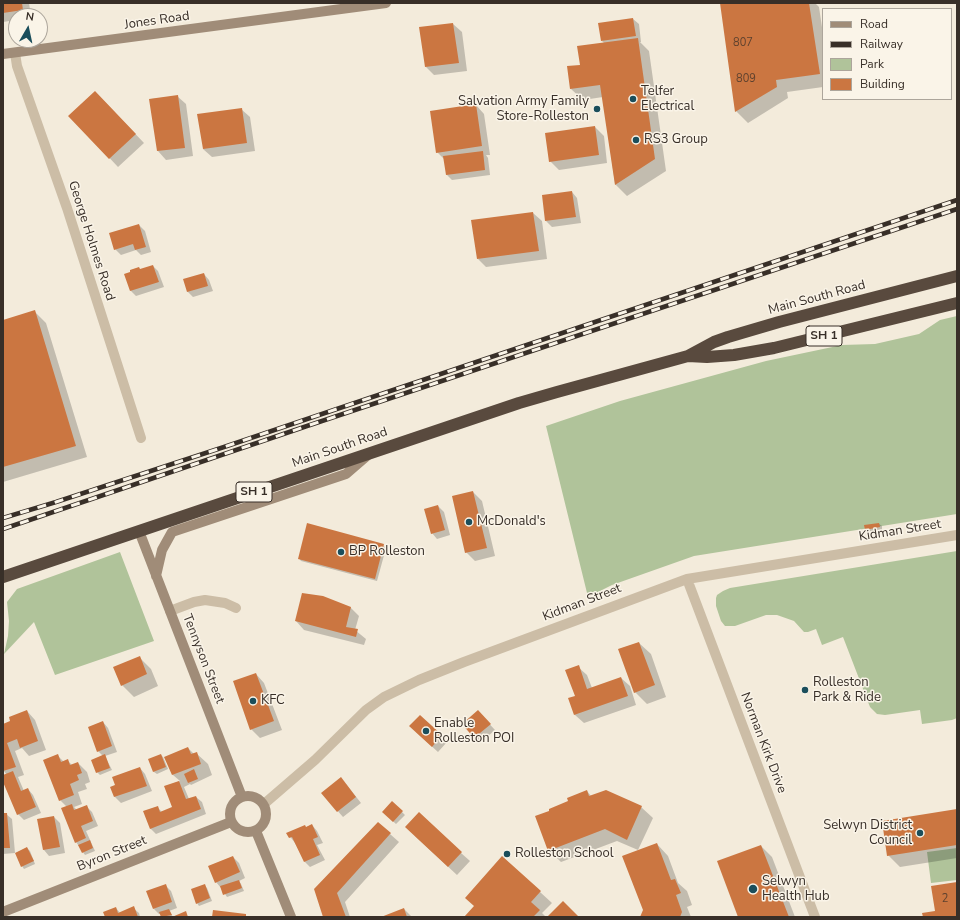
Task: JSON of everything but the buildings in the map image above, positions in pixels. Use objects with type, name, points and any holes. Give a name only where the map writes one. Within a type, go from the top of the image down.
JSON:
[{"type":"highway","name":"Main South Road","points":[[3,577],[369,453],[557,392],[688,356],[714,342],[728,337],[779,322],[957,276]]},
{"type":"highway","name":"Main South Road","points":[[688,356],[707,357],[734,355],[774,348],[957,303]]},
{"type":"street","name":"Jones Road","points":[[3,54],[386,3]]},
{"type":"street","name":"George Holmes Road","points":[[14,53],[17,66],[67,208],[141,438]]},
{"type":"street","points":[[156,576],[162,550],[172,532],[346,474],[369,453]]},
{"type":"street","name":"Tennyson Street","points":[[139,531],[242,796]]},
{"type":"street","name":"Kidman Street","points":[[264,804],[315,760],[366,710],[384,697],[402,687],[479,656],[687,579],[957,535]]},
{"type":"street","name":"Norman Kirk Drive","points":[[687,579],[816,917]]},
{"type":"street","points":[[170,611],[194,602],[205,600],[220,601],[236,608]]},
{"type":"street","points":[[242,796],[254,796],[264,804],[267,816],[265,822],[256,831],[245,832],[239,830],[231,822],[230,810],[237,799],[242,796]]},
{"type":"street","name":"Byron Street","points":[[3,912],[231,822]]},
{"type":"street","points":[[256,831],[291,917]]},
{"type":"green space","points":[[957,316],[957,514],[694,556],[612,585],[588,597],[546,426],[620,401],[766,361],[842,345],[875,344],[919,334],[940,320]]},
{"type":"green space","points":[[957,551],[957,718],[952,720],[922,724],[920,710],[885,715],[877,714],[870,707],[843,637],[822,645],[816,629],[804,632],[794,621],[777,615],[766,615],[735,626],[725,626],[721,621],[716,606],[717,595],[730,588]]},
{"type":"green space","points":[[120,552],[154,641],[55,675],[34,622],[4,654],[8,636],[9,621],[7,602],[17,589]]},
{"type":"green space","points":[[957,848],[957,880],[931,883],[927,852]]},
{"type":"railway","points":[[3,518],[224,447],[957,200]]},
{"type":"railway","points":[[3,529],[957,209]]},
{"type":"place","name":"Telfer Electrical","points":[[633,99]]},
{"type":"place","name":"Salvation Army Family Store-Rolleston","points":[[597,109]]},
{"type":"place","name":"RS3 Group","points":[[636,140]]},
{"type":"place","name":"McDonald's","points":[[469,522]]},
{"type":"place","name":"BP Rolleston","points":[[341,552]]},
{"type":"place","name":"Rolleston Park & Ride","points":[[805,690]]},
{"type":"place","name":"KFC","points":[[253,701]]},
{"type":"place","name":"Enable Rolleston POI","points":[[426,731]]},
{"type":"place","name":"Selwyn District Council","points":[[920,833]]},
{"type":"place","name":"Rolleston School","points":[[507,854]]},
{"type":"place","name":"Selwyn Health Hub","points":[[753,889]]}]
